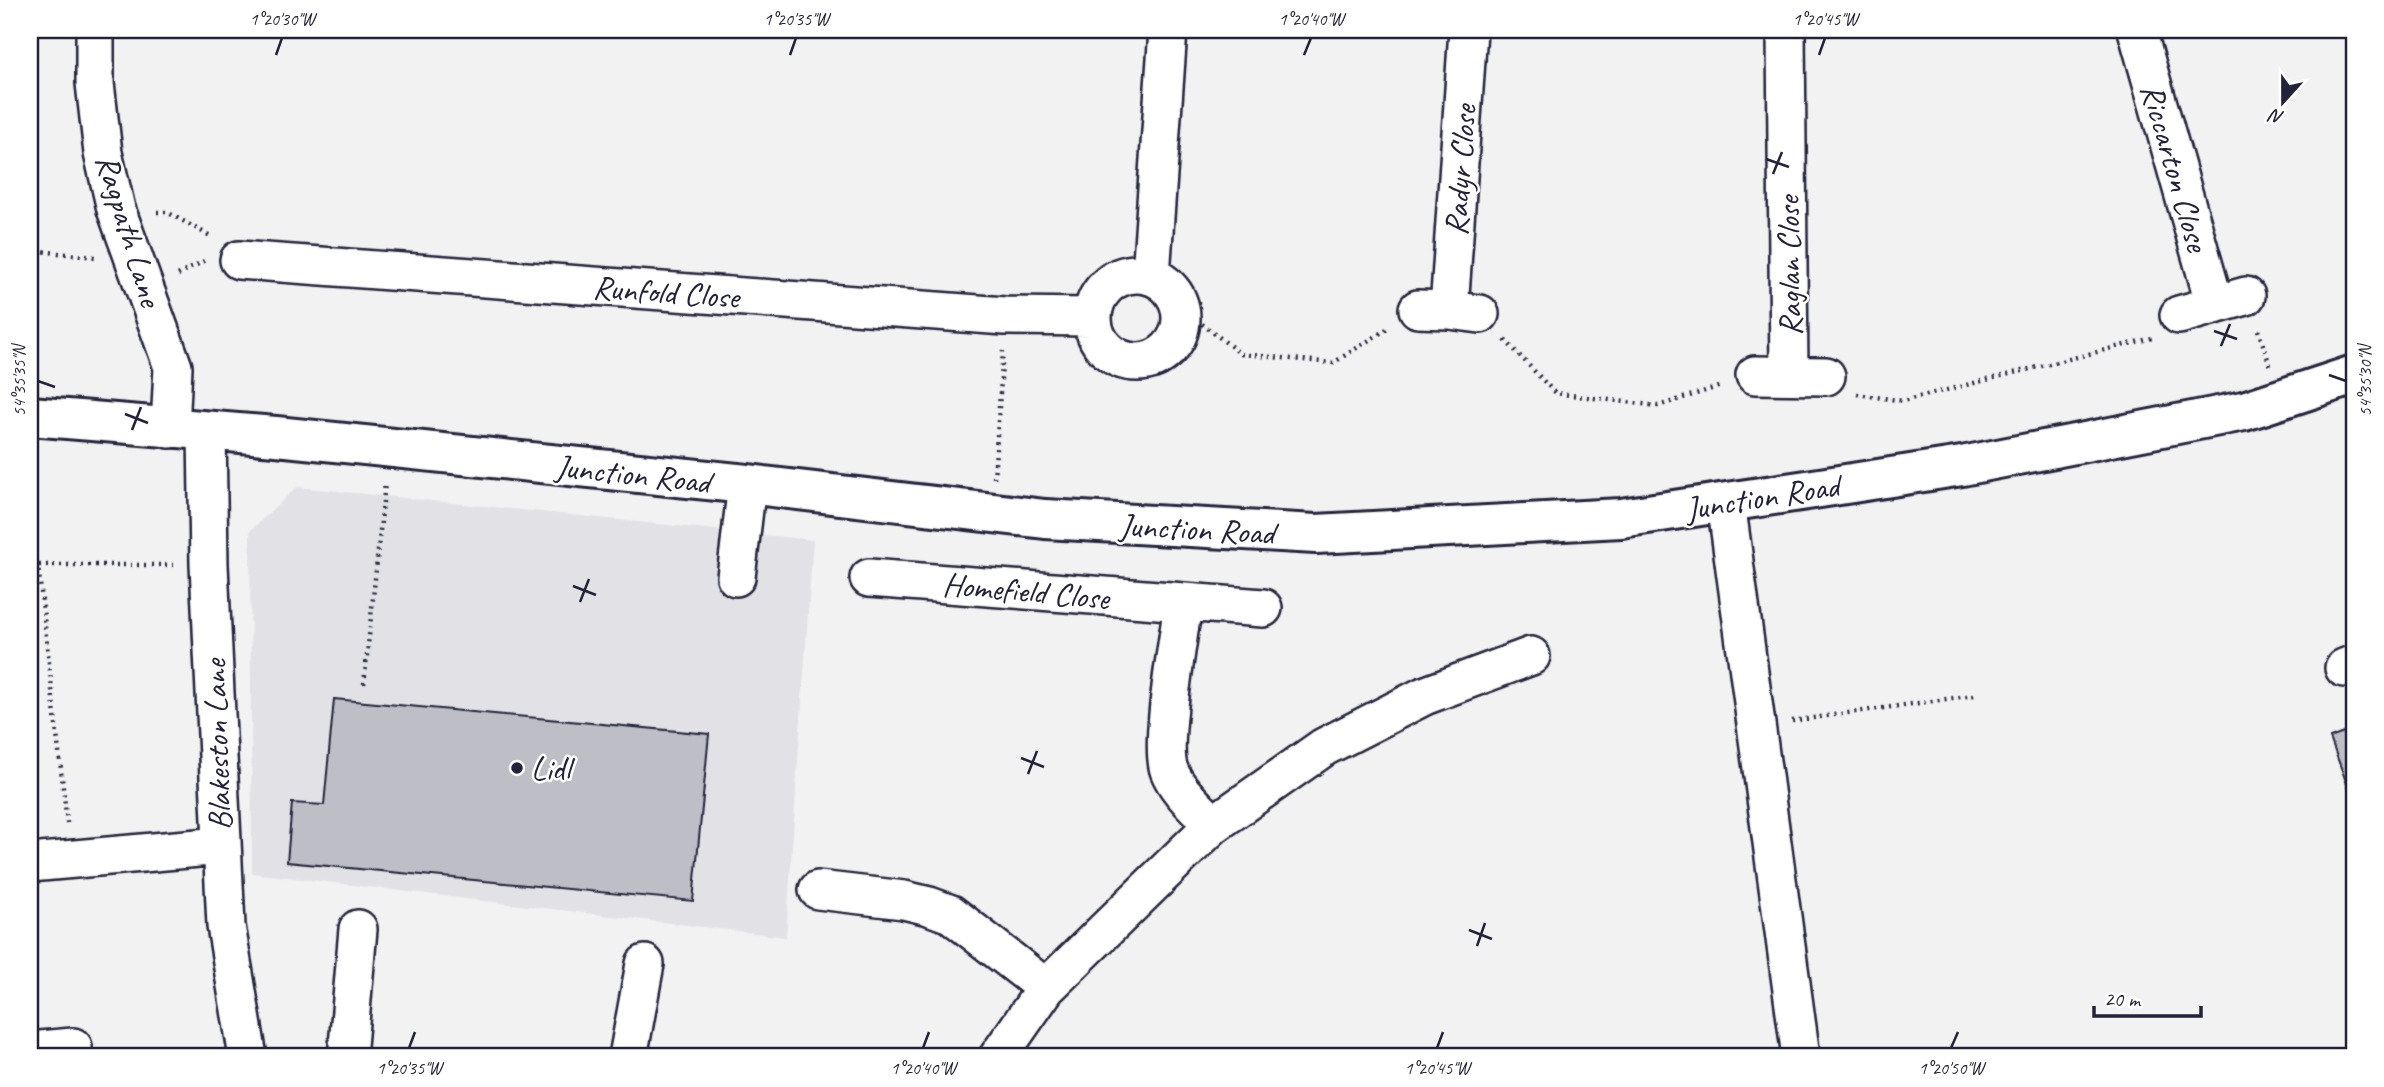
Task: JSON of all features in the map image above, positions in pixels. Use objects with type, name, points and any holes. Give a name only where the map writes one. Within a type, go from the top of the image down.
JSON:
[{"type":"main road","name":"Junction Road","points":[[30,416],[747,484],[1045,519],[1316,534],[1621,518],[1727,502],[1962,466],[2244,411],[2354,375]]},
{"type":"street","name":"Ragpath Lane","points":[[95,30],[95,83],[103,153],[116,209],[173,367],[188,430]]},
{"type":"street","points":[[1151,275],[1168,30]]},
{"type":"street","name":"Radyr Close","points":[[1449,311],[1468,30]]},
{"type":"street","name":"Raglan Close","points":[[1786,30],[1772,375],[1826,376]]},
{"type":"street","name":"Riccarton Close","points":[[2137,30],[2230,301],[2179,315]]},
{"type":"street","name":"Runfold Close","points":[[239,260],[1005,316],[1092,317]]},
{"type":"street","points":[[1129,274],[1151,275],[1172,290],[1180,307],[1181,326],[1172,346],[1154,359],[1132,362],[1111,355],[1096,337],[1092,317],[1097,297],[1109,283],[1129,274]]},
{"type":"street","name":"Blakeston Lane","points":[[188,430],[209,565],[220,846],[226,926],[248,1057]]},
{"type":"street","points":[[736,577],[747,484]]},
{"type":"street","points":[[1727,502],[1801,1057]]},
{"type":"street","name":"Homefield Close","points":[[869,578],[1262,608]]},
{"type":"street","points":[[1183,603],[1165,746],[1169,770],[1213,825]]},
{"type":"street","points":[[998,1057],[1046,988],[1213,825],[1324,747],[1424,696],[1531,656]]},
{"type":"street","points":[[30,863],[220,846]]},
{"type":"street","points":[[818,890],[904,900],[951,914],[1046,988]]},
{"type":"street","points":[[349,1057],[358,929]]},
{"type":"street","points":[[628,1057],[645,964]]},
{"type":"street","points":[[30,1051],[72,1047]]},
{"type":"path","points":[[116,209],[167,212],[213,238],[239,260]]},
{"type":"path","points":[[30,250],[140,276],[209,258],[239,260]]},
{"type":"path","points":[[1180,307],[1241,354],[1333,363],[1449,311],[1555,393],[1658,406],[1772,375]]},
{"type":"path","points":[[1826,376],[1828,389],[1903,401],[2181,330],[2179,315]]},
{"type":"path","points":[[364,684],[388,448]]},
{"type":"path","points":[[30,565],[209,565]]},
{"type":"path","points":[[38,565],[71,860]]},
{"type":"path","points":[[1779,722],[1975,695]]},
{"type":"shaded area","points":[[297,487],[813,540],[786,937],[252,873],[250,531]]},
{"type":"building","name":"Lidl","points":[[334,699],[709,734],[693,901],[287,862],[292,803],[324,805]]},
{"type":"building","points":[[2354,729],[2354,803],[2330,738]]},
{"type":"place","name":"Lidl","points":[[517,768]]}]
